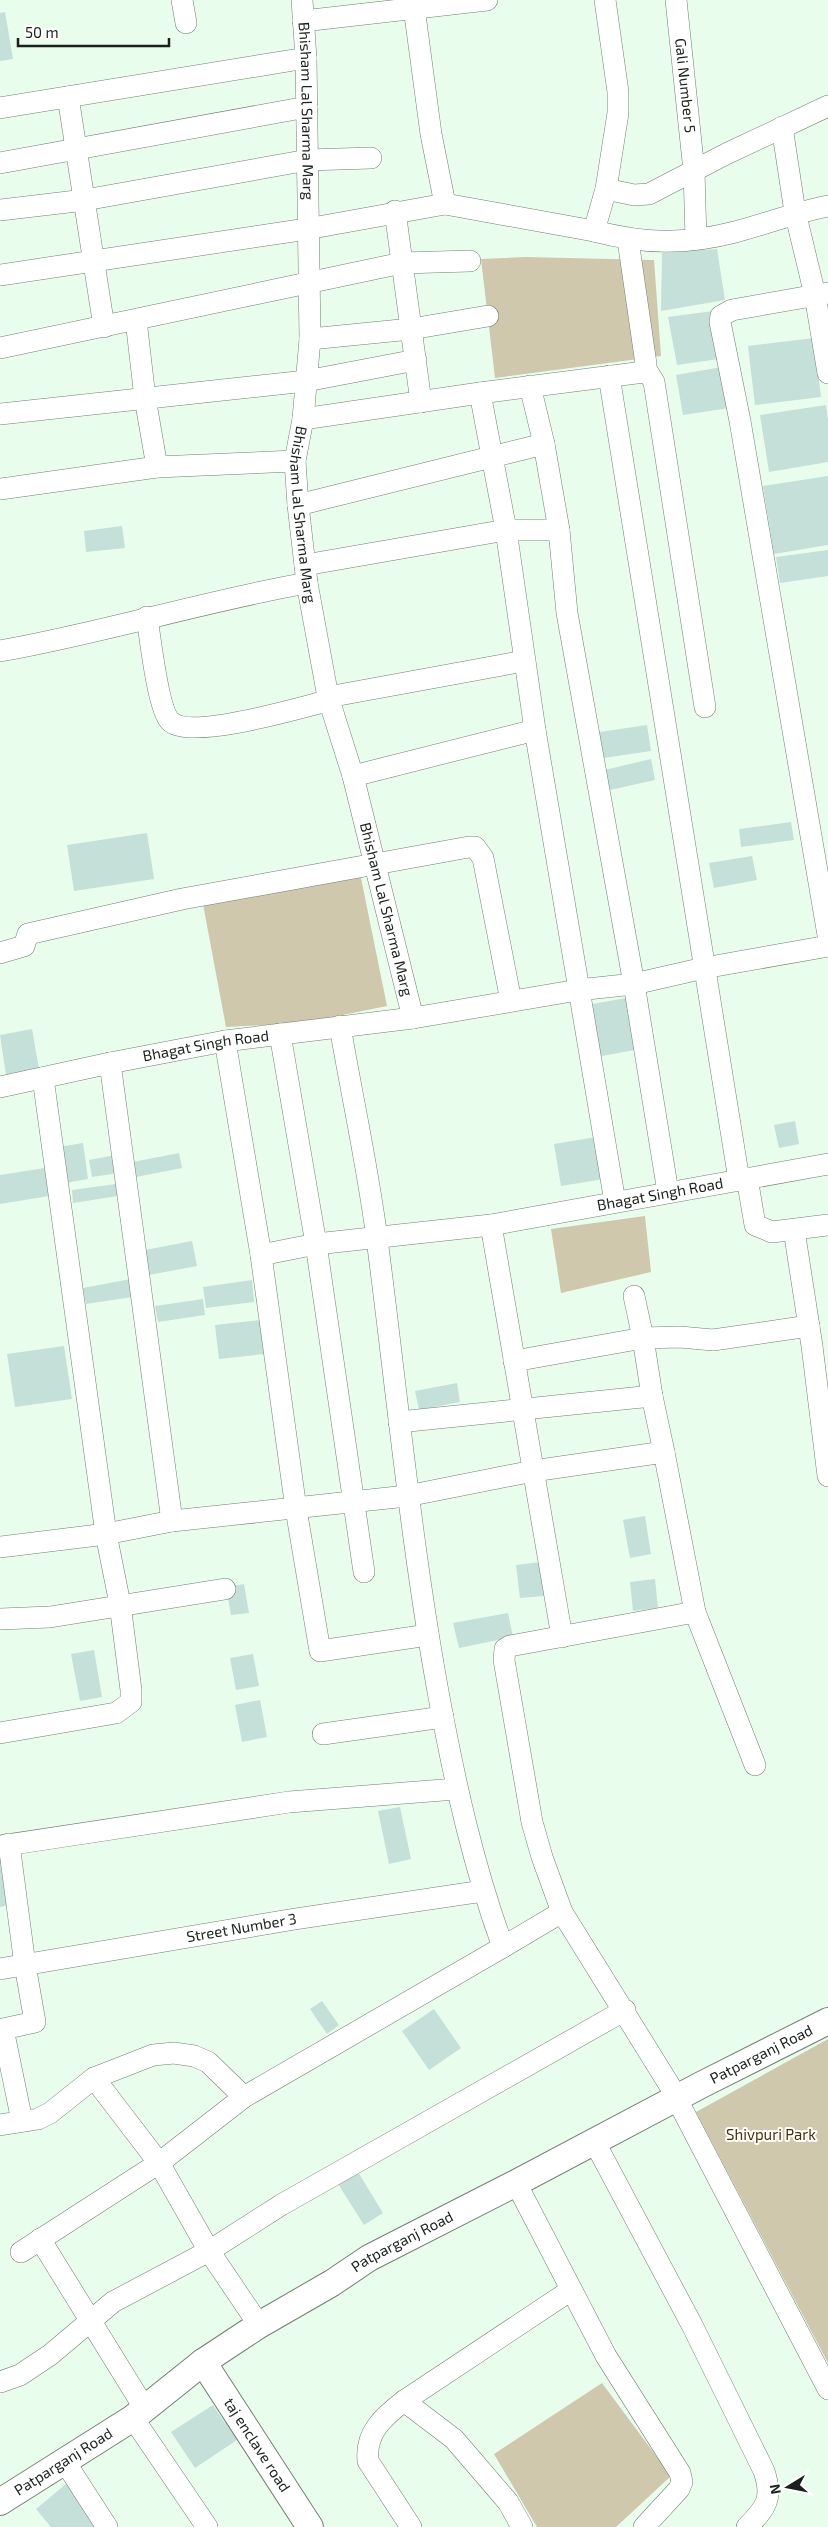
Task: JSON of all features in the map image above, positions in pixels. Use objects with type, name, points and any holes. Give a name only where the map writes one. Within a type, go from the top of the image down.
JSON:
[{"type":"street","points":[[182,0],[186,23]]},
{"type":"street","name":"Bhisham Lal Sharma Marg","points":[[302,0],[306,58],[310,339],[303,419],[295,461],[298,505],[306,574],[328,697],[353,776],[373,863],[413,1018]]},
{"type":"street","points":[[303,21],[414,4],[487,0]]},
{"type":"street","points":[[594,231],[606,188],[618,106],[605,0]]},
{"type":"street","name":"Gali Number 5","points":[[676,0],[694,171],[696,239]]},
{"type":"street","points":[[414,4],[430,134],[445,204]]},
{"type":"street","points":[[0,108],[306,58]]},
{"type":"street","points":[[68,97],[104,326]]},
{"type":"street","points":[[606,188],[642,196],[658,190],[782,127],[828,106]]},
{"type":"street","points":[[0,163],[307,107]]},
{"type":"street","points":[[782,127],[795,212],[822,294],[828,374]]},
{"type":"street","points":[[0,210],[84,200],[308,160],[371,158]]},
{"type":"street","points":[[0,275],[307,229],[396,211],[445,204],[594,231],[628,240],[659,242],[696,239],[737,231],[795,212],[828,206]]},
{"type":"street","points":[[396,211],[421,402]]},
{"type":"street","points":[[628,240],[646,369],[654,382],[704,707]]},
{"type":"street","points":[[0,348],[402,263],[470,260]]},
{"type":"street","points":[[822,294],[732,310],[721,316],[720,322],[742,431],[828,935]]},
{"type":"street","points":[[310,339],[412,329],[488,316]]},
{"type":"street","points":[[136,320],[145,398],[158,467]]},
{"type":"street","points":[[0,414],[306,381],[416,360]]},
{"type":"street","points":[[303,419],[530,386],[641,373],[646,369]]},
{"type":"street","points":[[609,376],[704,968],[743,1179],[755,1225],[772,1232],[828,1225]]},
{"type":"street","points":[[530,386],[544,444],[559,530],[567,613],[634,984],[668,1192]]},
{"type":"street","points":[[480,393],[506,530],[535,730],[615,1202]]},
{"type":"street","points":[[298,505],[544,444]]},
{"type":"street","points":[[0,489],[158,467],[295,461]]},
{"type":"street","points":[[0,651],[59,640],[306,574],[506,530],[559,530]]},
{"type":"street","points":[[146,617],[161,701],[170,721],[180,727],[206,727],[266,716],[323,702],[328,697],[524,661]]},
{"type":"street","points":[[353,776],[535,730]]},
{"type":"street","points":[[0,952],[24,946],[28,934],[182,899],[469,847],[475,848],[483,858],[511,1001]]},
{"type":"street","name":"Bhagat Singh Road","points":[[0,1087],[225,1041],[413,1018],[578,990],[634,984],[704,968],[828,946]]},
{"type":"street","points":[[340,1026],[377,1237],[407,1496],[428,1635],[456,1789],[483,1891],[504,1947]]},
{"type":"street","points":[[280,1034],[316,1244],[364,1572]]},
{"type":"street","points":[[225,1041],[261,1255],[296,1509],[320,1651],[428,1635]]},
{"type":"street","points":[[110,1063],[172,1521]]},
{"type":"street","points":[[0,1733],[116,1712],[131,1702],[120,1604],[106,1534],[43,1078]]},
{"type":"street","name":"Bhagat Singh Road","points":[[261,1255],[316,1244],[491,1225],[828,1164]]},
{"type":"street","points":[[491,1225],[562,1637]]},
{"type":"street","points":[[794,1230],[809,1326],[828,1476]]},
{"type":"street","points":[[634,1296],[694,1612],[755,1765]]},
{"type":"street","points":[[514,1361],[642,1338],[680,1337],[713,1340],[809,1326]]},
{"type":"street","points":[[398,1422],[652,1396]]},
{"type":"street","points":[[0,1548],[106,1534],[172,1521],[407,1496],[533,1471],[664,1452]]},
{"type":"street","points":[[0,1619],[50,1617],[120,1604],[225,1589]]},
{"type":"street","points":[[694,1612],[510,1646],[505,1649],[503,1655],[532,1822],[542,1857],[562,1912],[625,2010],[670,2086],[675,2099],[828,2389]]},
{"type":"street","points":[[323,1734],[443,1717]]},
{"type":"street","points":[[22,2121],[3,2029],[35,2022],[5,1845],[289,1802],[456,1789]]},
{"type":"street","name":"Street Number 3","points":[[0,1969],[295,1919],[483,1891]]},
{"type":"street","points":[[21,2252],[159,2163],[244,2097],[562,1912]]},
{"type":"street","points":[[0,2382],[20,2375],[50,2355],[113,2302],[209,2251],[281,2205],[625,2010]]},
{"type":"street","name":"Patparganj Road","points":[[0,2502],[139,2414],[204,2362],[259,2325],[332,2283],[369,2258],[828,2021]]},
{"type":"street","points":[[0,2125],[38,2119],[50,2113],[94,2078],[153,2055],[174,2053],[194,2056],[208,2062],[244,2097]]},
{"type":"street","points":[[94,2078],[159,2163],[209,2251],[259,2325]]},
{"type":"street","points":[[594,2141],[692,2325],[764,2471],[769,2487],[769,2495],[760,2514],[747,2527]]},
{"type":"street","points":[[516,2183],[606,2356],[680,2473],[682,2482],[679,2490],[644,2527]]},
{"type":"street","points":[[40,2239],[90,2320],[139,2414],[207,2527]]},
{"type":"street","points":[[411,2527],[374,2474],[368,2461],[366,2448],[373,2432],[383,2417],[404,2401],[571,2290]]},
{"type":"street","name":"taj enclave road","points":[[204,2362],[310,2527]]},
{"type":"street","points":[[404,2401],[454,2439],[497,2489],[522,2527]]},
{"type":"street","points":[[65,2462],[106,2527]]},
{"type":"green space","points":[[525,257],[654,260],[661,356],[495,378],[481,259]]},
{"type":"green space","points":[[360,873],[387,1006],[303,1023],[226,1027],[202,899]]},
{"type":"green space","points":[[645,1216],[651,1272],[561,1293],[551,1229]]},
{"type":"green space","name":"Shivpuri Park","points":[[828,2039],[828,2363],[696,2112]]},
{"type":"green space","points":[[602,2383],[671,2476],[616,2527],[537,2527],[494,2454]]},
{"type":"building","points":[[5,12],[13,59],[0,61],[0,13]]},
{"type":"building","points":[[717,249],[725,300],[661,311],[662,253]]},
{"type":"building","points":[[713,311],[719,359],[677,365],[668,317]]},
{"type":"building","points":[[814,338],[821,397],[755,405],[748,346]]},
{"type":"building","points":[[722,367],[729,408],[683,415],[676,375]]},
{"type":"building","points":[[826,405],[828,462],[769,472],[760,415]]},
{"type":"building","points":[[828,476],[828,545],[774,554],[763,486]]},
{"type":"building","points":[[122,526],[125,548],[86,552],[84,531]]},
{"type":"building","points":[[828,550],[828,576],[780,583],[776,557]]},
{"type":"building","points":[[647,725],[651,751],[597,759],[593,733]]},
{"type":"building","points":[[651,759],[655,780],[601,792],[596,772]]},
{"type":"building","points":[[791,822],[794,840],[741,847],[739,829]]},
{"type":"building","points":[[147,833],[154,879],[74,891],[67,845]]},
{"type":"building","points":[[752,856],[757,880],[714,888],[709,863]]},
{"type":"building","points":[[626,998],[635,1050],[596,1057],[587,1005]]},
{"type":"building","points":[[32,1029],[39,1069],[6,1075],[0,1035]]},
{"type":"building","points":[[795,1121],[799,1144],[779,1148],[774,1125]]},
{"type":"building","points":[[596,1137],[604,1179],[561,1186],[554,1144]]},
{"type":"building","points":[[83,1143],[88,1179],[65,1183],[59,1147]]},
{"type":"building","points":[[179,1153],[182,1168],[131,1178],[128,1163]]},
{"type":"building","points":[[116,1155],[119,1173],[92,1177],[89,1160]]},
{"type":"building","points":[[45,1168],[49,1196],[0,1204],[0,1175]]},
{"type":"building","points":[[116,1184],[118,1196],[73,1203],[72,1190]]},
{"type":"building","points":[[192,1241],[197,1266],[149,1275],[145,1250]]},
{"type":"building","points":[[136,1278],[139,1296],[86,1304],[83,1288]]},
{"type":"building","points":[[252,1280],[254,1302],[206,1308],[203,1287]]},
{"type":"building","points":[[203,1299],[205,1315],[158,1322],[155,1306]]},
{"type":"building","points":[[260,1320],[264,1354],[219,1359],[215,1325]]},
{"type":"building","points":[[64,1346],[72,1399],[15,1407],[7,1354]]},
{"type":"building","points":[[457,1383],[460,1402],[419,1410],[415,1391]]},
{"type":"building","points":[[645,1516],[651,1554],[630,1558],[623,1520]]},
{"type":"building","points":[[541,1562],[544,1596],[520,1598],[516,1565]]},
{"type":"building","points":[[655,1579],[658,1608],[633,1611],[630,1582]]},
{"type":"building","points":[[244,1584],[249,1613],[231,1615],[226,1587]]},
{"type":"building","points":[[508,1613],[513,1637],[459,1648],[453,1623]]},
{"type":"building","points":[[94,1650],[102,1697],[80,1701],[71,1654]]},
{"type":"building","points":[[253,1654],[259,1686],[236,1690],[230,1658]]},
{"type":"building","points":[[260,1700],[267,1737],[242,1742],[235,1705]]},
{"type":"building","points":[[400,1807],[411,1859],[389,1864],[378,1811]]},
{"type":"building","points":[[5,1857],[15,1904],[0,1907],[0,1858]]},
{"type":"building","points":[[322,2001],[339,2025],[327,2034],[310,2009]]},
{"type":"building","points":[[434,2009],[461,2048],[429,2070],[402,2031]]},
{"type":"building","points":[[358,2172],[383,2213],[364,2225],[338,2184]]},
{"type":"building","points":[[213,2405],[225,2423],[229,2421],[240,2438],[195,2468],[171,2432]]},
{"type":"building","points":[[67,2483],[104,2527],[51,2527],[36,2509]]}]
